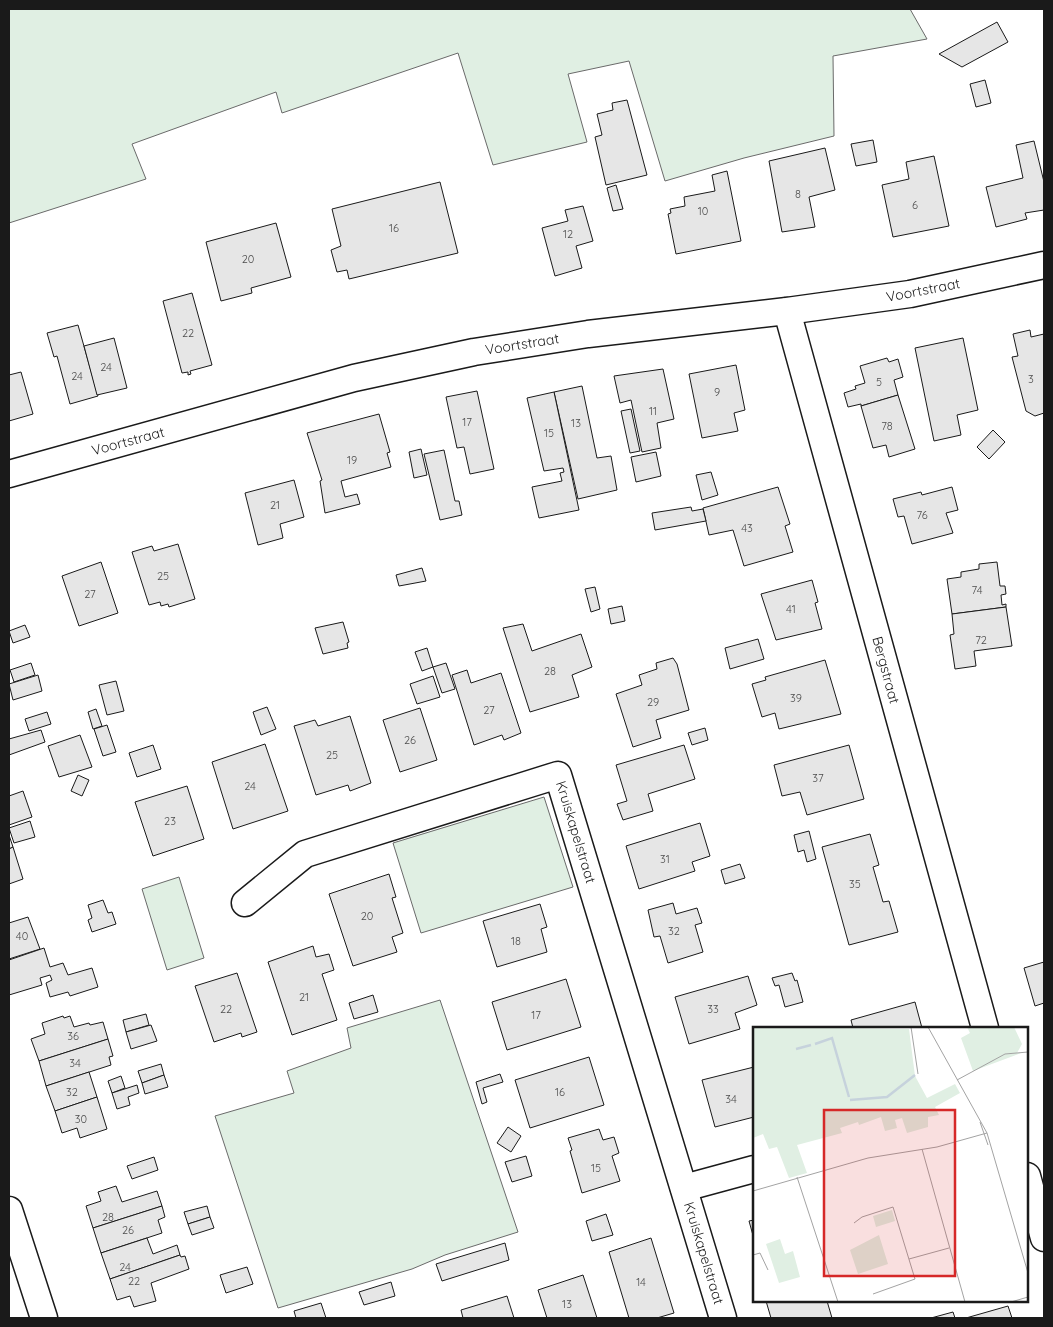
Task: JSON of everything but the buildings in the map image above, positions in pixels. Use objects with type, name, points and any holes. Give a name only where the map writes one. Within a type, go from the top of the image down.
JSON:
[{"type":"street","name":"Voortstraat","points":[[9,474],[354,378],[474,352],[588,334],[787,311],[910,294],[1044,265]]},
{"type":"street","name":"Bergstraat","points":[[787,311],[985,1027]]},
{"type":"street","name":"Kruiskapelstraat","points":[[245,903],[305,854],[558,775],[723,1318]]},
{"type":"street","name":"Kruiskapelstraat","points":[[684,1188],[753,1169]]},
{"type":"street","points":[[1028,1180],[1044,1238]]},
{"type":"street","points":[[9,1210],[44,1318]]},
{"type":"green space","points":[[9,9],[910,9],[927,39],[833,56],[834,136],[744,158],[665,181],[629,61],[568,74],[587,142],[493,165],[458,53],[282,113],[276,92],[132,144],[146,179],[9,223]]},
{"type":"green space","points":[[544,797],[573,887],[421,933],[393,843]]},
{"type":"green space","points":[[179,877],[204,958],[167,970],[142,889]]},
{"type":"green space","points":[[440,1000],[518,1232],[445,1255],[412,1269],[278,1308],[215,1116],[294,1093],[287,1071],[351,1048],[347,1028]]}]
